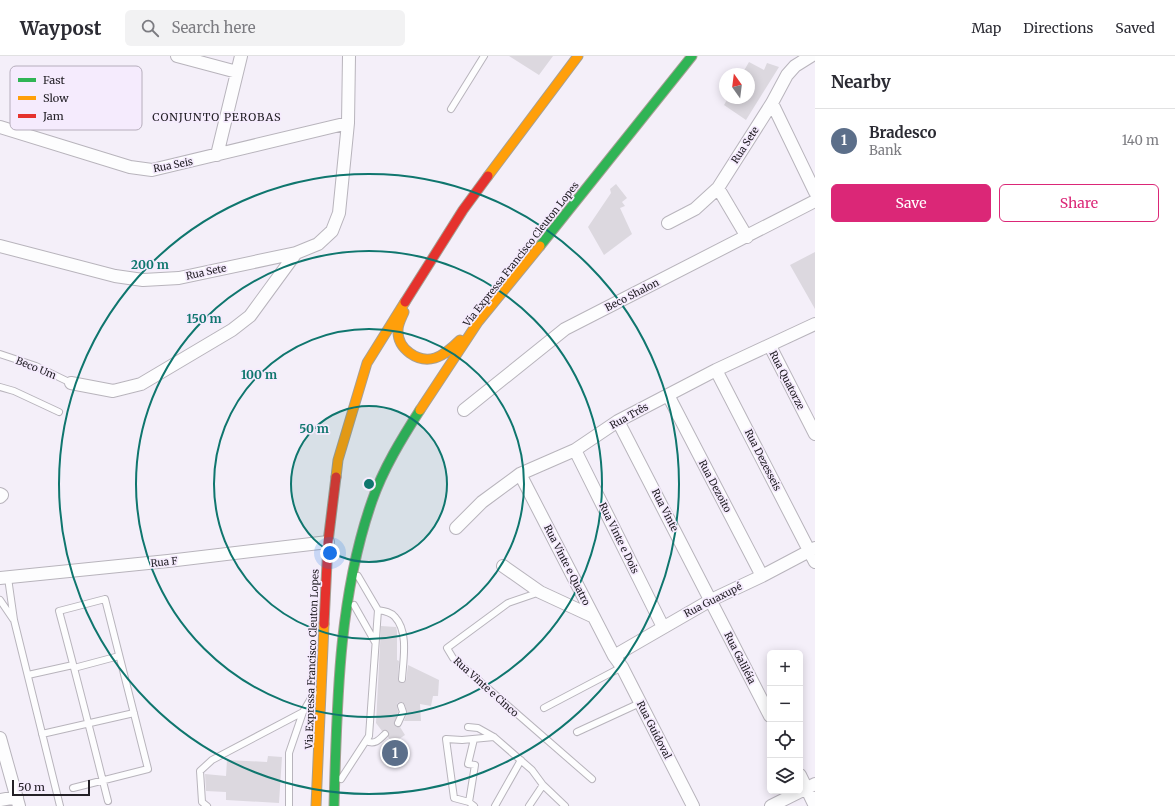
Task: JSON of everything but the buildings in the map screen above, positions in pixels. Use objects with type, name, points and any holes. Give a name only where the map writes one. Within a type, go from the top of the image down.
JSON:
[{"type":"highway","name":"Via Expressa Francisco Cleuton Lopes","points":[[316,806],[320,681],[328,542],[338,460],[367,362],[463,210],[578,56]]},
{"type":"highway","name":"Via Expressa Francisco Cleuton Lopes","points":[[334,806],[336,787],[338,685],[353,568],[372,500],[389,464],[413,421],[478,322],[692,56]]},
{"type":"highway","points":[[408,298],[398,331],[403,347],[420,360],[438,357],[448,352],[478,322]]},
{"type":"street","points":[[177,56],[236,72]]},
{"type":"street","points":[[217,155],[241,56]]},
{"type":"street","name":"Rua Sete","points":[[0,246],[115,276],[143,280],[178,278],[296,253],[318,244],[332,231],[339,213],[348,123],[349,56]]},
{"type":"street","name":"Rua Sete","points":[[668,223],[695,209],[706,201],[718,188],[772,103],[787,76],[795,66],[811,56]]},
{"type":"street","points":[[772,103],[815,192]]},
{"type":"street","name":"Rua Seis","points":[[0,127],[130,167],[152,170],[348,123]]},
{"type":"street","points":[[718,188],[747,237]]},
{"type":"street","name":"Beco Shalon","points":[[464,410],[565,329],[815,202]]},
{"type":"street","points":[[71,383],[113,391],[141,384],[232,330],[250,316],[296,253]]},
{"type":"street","name":"Rua Três","points":[[456,528],[482,502],[520,474],[575,450],[618,421],[716,370],[815,324]]},
{"type":"street","name":"Rua Quatorze","points":[[770,346],[815,434]]},
{"type":"street","name":"Rua Dezesseis","points":[[716,370],[813,554]]},
{"type":"street","name":"Rua Dezoito","points":[[668,395],[762,576]]},
{"type":"street","name":"Rua Vinte","points":[[618,421],[711,600]]},
{"type":"street","name":"Rua Vinte e Dois","points":[[575,450],[663,627]]},
{"type":"street","name":"Rua Vinte e Quatro","points":[[520,474],[614,656]]},
{"type":"street","name":"Rua F","points":[[4,578],[328,542]]},
{"type":"street","name":"Rua Guaxupé","points":[[614,656],[711,600],[813,554]]},
{"type":"street","points":[[503,566],[540,592],[594,617]]},
{"type":"street","name":"Rua Galiléia","points":[[711,600],[767,710]]},
{"type":"street","name":"Rua Guidoval","points":[[614,656],[622,667],[693,806]]},
{"type":"street","points":[[0,738],[18,801],[0,800]]},
{"type":"street","points":[[803,778],[811,786],[815,806]]},
{"type":"street","points":[[771,806],[811,786]]},
{"type":"lane","points":[[450,109],[484,56]]},
{"type":"lane","name":"Beco Um","points":[[0,354],[36,366],[71,383]]},
{"type":"lane","points":[[0,387],[14,391],[59,412]]},
{"type":"lane","points":[[336,787],[369,736],[378,610],[353,568]]},
{"type":"lane","points":[[4,578],[60,806]]},
{"type":"lane","name":"Rua Vinte e Cinco","points":[[540,592],[508,603],[447,648],[453,658],[592,779]]},
{"type":"lane","points":[[349,595],[375,642]]},
{"type":"lane","points":[[0,600],[14,620]]},
{"type":"lane","points":[[73,788],[103,780],[148,769],[105,600],[59,611],[74,666],[88,723],[103,780],[108,801]]},
{"type":"lane","points":[[378,610],[391,614],[396,618],[401,629],[404,644],[402,679]]},
{"type":"lane","points":[[28,675],[119,656]]},
{"type":"lane","points":[[544,708],[622,667]]},
{"type":"lane","points":[[289,806],[289,753],[303,712],[320,681]]},
{"type":"lane","points":[[577,732],[640,703]]},
{"type":"lane","points":[[398,723],[403,712],[401,706]]},
{"type":"lane","points":[[207,806],[202,802],[200,771],[212,760],[303,712]]},
{"type":"lane","points":[[42,734],[134,713]]},
{"type":"lane","points":[[468,727],[478,728],[494,737],[532,770],[543,786],[565,806]]},
{"type":"lane","points":[[366,741],[371,743],[376,742],[385,734]]},
{"type":"lane","points":[[474,806],[469,802],[454,798],[446,739],[494,737]]},
{"type":"lane","points":[[469,802],[475,765],[468,764],[474,739]]},
{"type":"lane","points":[[496,806],[521,760]]},
{"type":"lane","points":[[529,806],[543,786]]},
{"type":"traffic: fast","points":[[540,246],[692,56]]},
{"type":"traffic: fast","points":[[334,806],[338,690],[341,652],[352,575],[361,538],[376,489],[393,454],[420,410]]},
{"type":"traffic: slow","points":[[488,176],[578,56]]},
{"type":"traffic: slow","points":[[420,410],[478,322],[540,246]]},
{"type":"traffic: slow","points":[[336,477],[338,460],[367,363],[405,302]]},
{"type":"traffic: slow","points":[[404,312],[399,325],[399,337],[405,349],[410,353],[428,359],[439,357],[460,340]]},
{"type":"traffic: slow","points":[[316,806],[324,624]]},
{"type":"traffic: jam","points":[[405,302],[463,210],[488,176]]},
{"type":"traffic: jam","points":[[324,624],[328,542],[336,477]]},
{"type":"place","name":"Bradesco","points":[[395,753]]},
{"type":"district","name":"CONJUNTO PEROBAS","points":[[217,117]]}]
